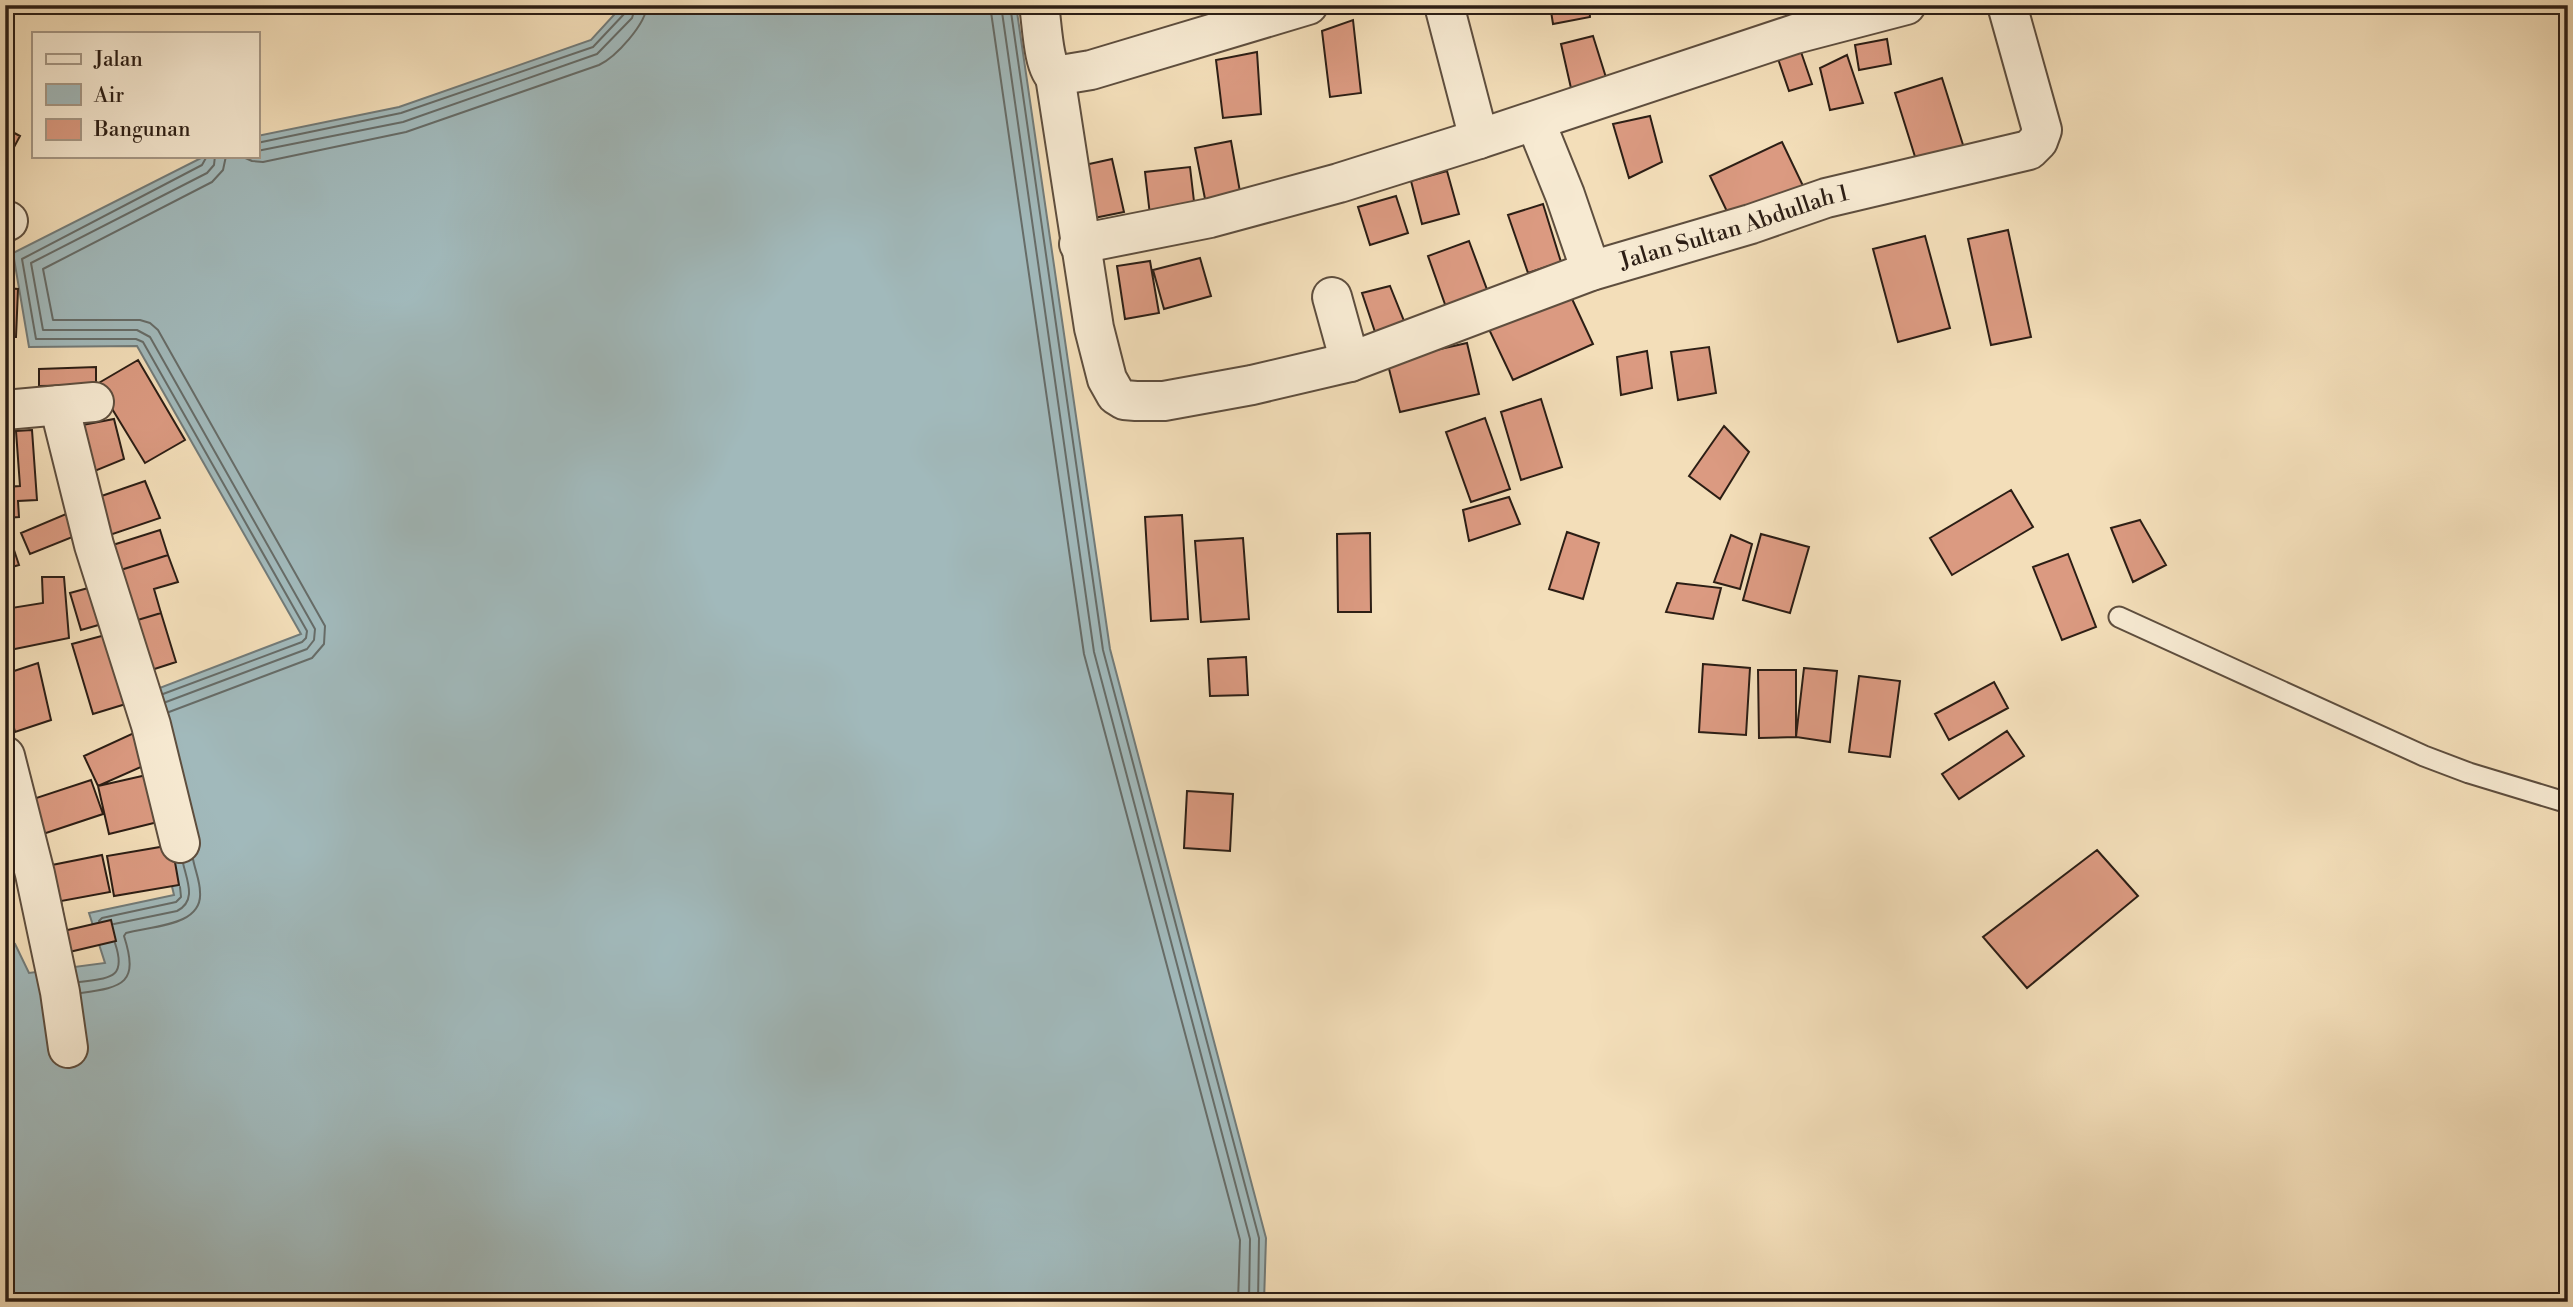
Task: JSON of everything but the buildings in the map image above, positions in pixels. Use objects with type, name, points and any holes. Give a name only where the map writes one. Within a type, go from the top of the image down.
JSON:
[{"type":"street","points":[[1040,5],[1047,59],[1051,74],[1055,76],[1094,328],[1107,379],[1116,395],[1124,400],[1164,401],[1252,385],[1350,362],[1591,271]]},
{"type":"street","points":[[1055,76],[1104,66],[1308,5]]},
{"type":"street","points":[[1444,5],[1479,139]]},
{"type":"street","points":[[1079,244],[1210,218],[1339,183],[1795,34],[1906,5]]},
{"type":"street","name":"Jalan Sultan Abdullah 1","points":[[1535,121],[1591,271],[1751,224],[1826,198],[2033,147],[2042,130],[2007,5]]},
{"type":"street","points":[[1332,296],[1350,362]]},
{"type":"street","points":[[5,410],[77,403],[94,545],[151,725],[180,843]]},
{"type":"street","points":[[5,756],[35,874],[60,992],[68,1048]]},
{"type":"lane","points":[[2119,617],[2424,756],[2469,773],[2568,803]]},
{"type":"water","points":[[623,5],[1016,5],[1110,649],[1266,1238],[1264,1302],[5,1302],[5,946],[15,944],[29,973],[105,963],[89,913],[174,895],[128,700],[301,634],[137,346],[29,347],[13,253],[201,158],[259,158],[259,136],[399,107],[591,40]]}]
